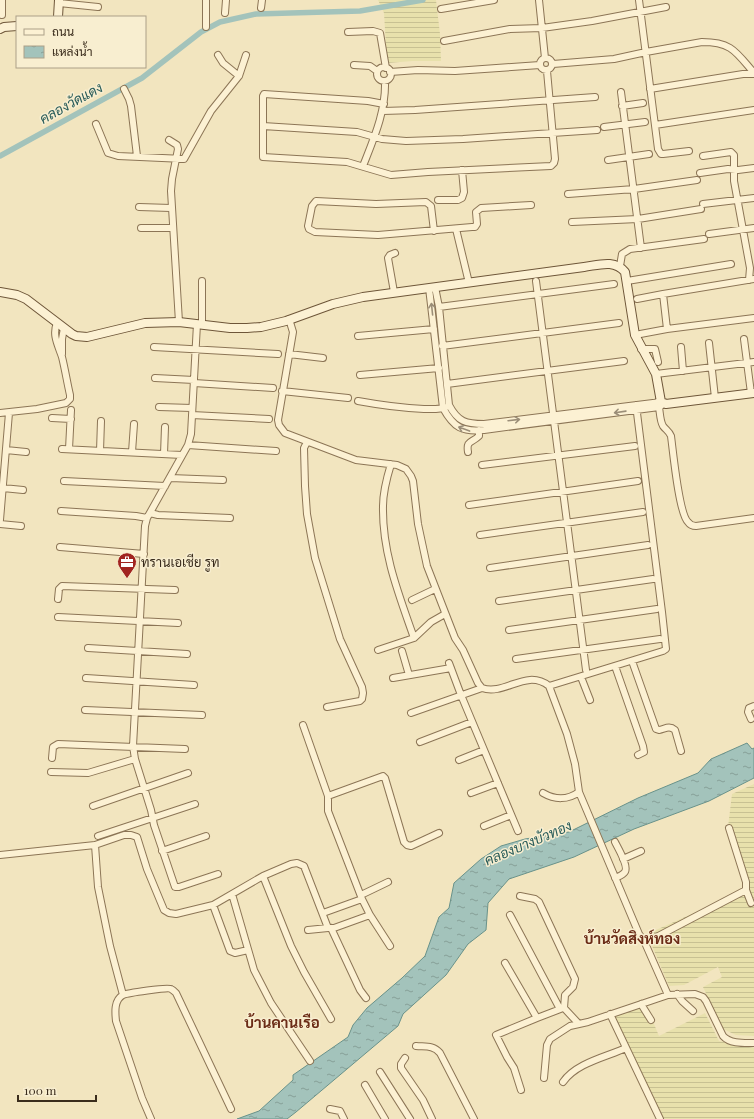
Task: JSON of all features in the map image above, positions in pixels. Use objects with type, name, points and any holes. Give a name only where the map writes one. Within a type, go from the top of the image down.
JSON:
[{"type":"street","points":[[206,0],[206,27]]},
{"type":"street","points":[[225,13],[226,0]]},
{"type":"street","points":[[261,8],[262,0]]},
{"type":"street","points":[[441,9],[494,0]]},
{"type":"street","points":[[539,0],[545,58]]},
{"type":"street","points":[[638,0],[641,12],[658,150],[661,154],[690,151]]},
{"type":"street","points":[[58,16],[59,2],[98,7]]},
{"type":"street","points":[[2,4],[2,15]]},
{"type":"street","points":[[444,41],[510,29],[542,28],[666,7]]},
{"type":"street","points":[[0,29],[4,27],[16,26]]},
{"type":"street","points":[[348,32],[373,31],[380,33],[390,77],[385,81],[384,104],[363,166]]},
{"type":"street","points":[[553,64],[608,60],[702,42],[721,43],[733,49],[754,74]]},
{"type":"street","points":[[218,55],[223,63],[240,76]]},
{"type":"street","points":[[96,124],[108,153],[118,156],[137,156],[177,160],[184,159],[212,111],[240,76],[246,55]]},
{"type":"street","points":[[545,58],[550,60],[553,64]]},
{"type":"street","points":[[540,66],[541,61],[545,58]]},
{"type":"street","points":[[547,71],[551,69],[553,64]]},
{"type":"street","points":[[354,65],[370,66],[377,71],[378,78],[381,81],[385,81]]},
{"type":"street","points":[[377,71],[381,68],[388,70],[455,71],[540,66]]},
{"type":"street","points":[[540,66],[542,70],[547,71]]},
{"type":"street","points":[[384,104],[368,101],[266,93],[262,96],[263,157],[347,162],[391,175],[551,166],[555,159],[547,71]]},
{"type":"street","points":[[650,89],[743,74],[754,74]]},
{"type":"street","points":[[124,89],[131,106],[137,156]]},
{"type":"street","points":[[621,92],[642,248]]},
{"type":"street","points":[[382,111],[595,97]]},
{"type":"street","points":[[622,106],[643,103]]},
{"type":"street","points":[[654,125],[754,110]]},
{"type":"street","points":[[604,127],[645,122]]},
{"type":"street","points":[[263,126],[357,132],[392,141],[430,141],[597,130]]},
{"type":"street","points":[[169,140],[177,146],[177,160],[172,179],[171,208],[179,322]]},
{"type":"street","points":[[637,299],[752,280],[750,268],[751,258],[743,229],[733,170],[734,155],[731,152],[703,156]]},
{"type":"street","points":[[608,160],[649,154]]},
{"type":"street","points":[[700,174],[728,169],[754,168]]},
{"type":"street","points":[[438,200],[458,200],[462,198],[464,192],[462,170]]},
{"type":"street","points":[[568,194],[634,189],[697,180]]},
{"type":"street","points":[[572,222],[638,219],[754,198]]},
{"type":"street","points":[[434,231],[432,206],[426,202],[376,204],[316,202],[312,206],[308,226],[309,229],[315,232],[357,235],[378,235],[434,231],[456,229],[475,227],[477,224],[476,212],[481,208],[531,205]]},
{"type":"street","points":[[139,208],[171,208]]},
{"type":"street","points":[[141,228],[173,228]]},
{"type":"street","points":[[709,234],[754,228]]},
{"type":"street","points":[[456,229],[469,283]]},
{"type":"street","points":[[620,266],[622,254],[625,251],[704,239]]},
{"type":"street","points":[[394,292],[388,258],[390,255],[395,253]]},
{"type":"street","points":[[0,292],[17,295],[26,299],[76,336],[87,337],[145,323],[179,322],[230,328],[261,327],[332,304],[394,292],[610,264],[620,266],[625,272],[627,281],[635,335],[641,349],[656,374],[663,425],[669,431],[671,436],[680,499],[685,518],[692,526],[754,518]]},
{"type":"street","points":[[627,281],[731,264]]},
{"type":"street","points":[[202,281],[191,434],[188,445],[148,515],[145,526],[132,746],[143,789],[175,887],[218,874]]},
{"type":"street","points":[[536,281],[570,556],[586,670]]},
{"type":"street","points":[[439,307],[614,284]]},
{"type":"street","points":[[432,288],[439,307],[447,384],[446,407]]},
{"type":"street","points":[[432,288],[434,329],[447,416],[457,426],[470,431],[553,418],[753,393],[744,339]]},
{"type":"street","points":[[663,294],[668,329]]},
{"type":"street","points":[[635,335],[668,329],[754,318]]},
{"type":"street","points":[[289,319],[293,330],[282,391],[278,420],[279,426],[285,433],[356,460],[391,464],[406,469],[411,476],[422,550],[435,590],[455,638],[463,650],[478,683],[482,688]]},
{"type":"street","points":[[0,413],[37,409],[66,403],[70,399],[54,329],[57,323]]},
{"type":"street","points":[[442,346],[619,323]]},
{"type":"street","points":[[61,356],[64,328]]},
{"type":"street","points":[[358,336],[434,329]]},
{"type":"street","points":[[709,343],[715,398]]},
{"type":"street","points":[[154,347],[278,354]]},
{"type":"street","points":[[681,347],[683,371]]},
{"type":"street","points":[[641,349],[655,349],[658,362]]},
{"type":"street","points":[[289,354],[323,358]]},
{"type":"street","points":[[447,384],[624,361]]},
{"type":"street","points":[[656,374],[754,362]]},
{"type":"street","points":[[360,376],[439,368]]},
{"type":"street","points":[[155,378],[273,388]]},
{"type":"street","points":[[282,391],[348,398]]},
{"type":"street","points":[[358,401],[398,408],[446,407],[461,421],[472,424],[553,418]]},
{"type":"street","points":[[159,407],[192,412],[269,419]]},
{"type":"street","points":[[549,686],[666,649],[640,426],[636,407]]},
{"type":"street","points":[[69,449],[71,410]]},
{"type":"street","points":[[0,520],[9,413]]},
{"type":"street","points":[[52,418],[71,419]]},
{"type":"street","points":[[100,451],[101,421]]},
{"type":"street","points":[[132,452],[134,424]]},
{"type":"street","points":[[164,454],[165,427]]},
{"type":"street","points":[[468,452],[468,443],[479,436],[479,430]]},
{"type":"street","points":[[308,442],[304,448],[308,521],[315,558],[340,639],[362,686],[363,693],[362,700],[360,701],[328,707]]},
{"type":"street","points":[[188,445],[276,450]]},
{"type":"street","points":[[482,465],[635,446]]},
{"type":"street","points":[[62,449],[182,455]]},
{"type":"street","points":[[6,450],[26,452]]},
{"type":"street","points":[[391,464],[386,481],[383,505],[385,536],[394,582],[414,638]]},
{"type":"street","points":[[170,478],[223,480]]},
{"type":"street","points":[[64,481],[165,486]]},
{"type":"street","points":[[469,505],[638,481]]},
{"type":"street","points":[[3,488],[24,490]]},
{"type":"street","points":[[61,511],[136,516],[158,515],[230,518]]},
{"type":"street","points":[[480,535],[643,512]]},
{"type":"street","points":[[0,524],[21,526]]},
{"type":"street","points":[[490,568],[648,545]]},
{"type":"street","points":[[60,547],[144,554]]},
{"type":"street","points":[[499,601],[653,579]]},
{"type":"street","points":[[58,599],[59,590],[62,586],[175,590]]},
{"type":"street","points":[[412,600],[435,590]]},
{"type":"street","points":[[508,630],[657,609]]},
{"type":"street","points":[[378,650],[414,638],[431,622],[445,614]]},
{"type":"street","points":[[58,617],[178,623]]},
{"type":"street","points":[[516,659],[660,639]]},
{"type":"street","points":[[88,648],[187,654]]},
{"type":"street","points":[[402,651],[409,675]]},
{"type":"street","points":[[632,661],[656,729],[659,730],[669,727],[675,730],[681,751]]},
{"type":"street","points":[[393,678],[450,666],[461,696],[518,831]]},
{"type":"street","points":[[615,666],[644,752],[638,755]]},
{"type":"street","points":[[581,677],[590,700]]},
{"type":"street","points":[[86,678],[194,685]]},
{"type":"street","points":[[411,713],[482,688],[493,689],[530,679],[542,680],[549,686],[568,734],[575,764],[579,792],[639,934],[645,943],[668,995]]},
{"type":"street","points":[[751,719],[748,712],[749,708],[754,706]]},
{"type":"street","points":[[85,710],[202,715]]},
{"type":"street","points":[[420,742],[472,722]]},
{"type":"street","points":[[303,725],[328,796],[328,811],[370,915],[390,946]]},
{"type":"street","points":[[52,758],[53,747],[58,744],[185,749]]},
{"type":"street","points":[[459,760],[484,750]]},
{"type":"street","points":[[51,772],[88,773],[135,759]]},
{"type":"street","points":[[94,806],[188,774]]},
{"type":"street","points":[[328,796],[383,776],[385,778],[404,842],[411,846],[439,833]]},
{"type":"street","points":[[471,793],[498,783]]},
{"type":"street","points":[[543,793],[551,798],[567,798],[579,792]]},
{"type":"street","points":[[98,836],[195,804]]},
{"type":"street","points":[[484,826],[511,815]]},
{"type":"street","points":[[729,828],[751,903]]},
{"type":"street","points":[[0,855],[96,845],[124,835],[137,837],[147,869],[164,910],[169,913],[176,914],[213,905],[263,876],[291,864],[301,864],[304,866],[329,928],[360,990],[366,998]]},
{"type":"street","points":[[162,851],[206,836]]},
{"type":"street","points":[[615,842],[626,868],[625,873],[615,878]]},
{"type":"street","points":[[96,845],[98,887],[110,946],[124,995]]},
{"type":"street","points":[[623,859],[641,851]]},
{"type":"street","points":[[263,876],[291,946],[331,1019]]},
{"type":"street","points":[[323,913],[362,897],[388,882]]},
{"type":"street","points":[[645,943],[746,890]]},
{"type":"street","points":[[232,894],[254,970],[271,1003],[310,1061]]},
{"type":"street","points":[[520,896],[530,897],[538,902],[575,979],[573,987],[565,996],[562,1008]]},
{"type":"street","points":[[213,905],[230,951],[235,953],[248,950]]},
{"type":"street","points":[[308,930],[329,928],[370,915]]},
{"type":"street","points":[[510,915],[562,1008],[578,1023]]},
{"type":"street","points":[[505,962],[537,1018]]},
{"type":"street","points":[[151,1119],[142,1098],[116,1021],[114,1009],[118,1000],[124,995],[163,988],[171,988],[176,993],[231,1109]]},
{"type":"street","points":[[677,994],[693,1011]]},
{"type":"street","points":[[544,1078],[550,1039],[566,1028],[668,995],[695,994],[703,998],[726,1039],[738,1043],[754,1043]]},
{"type":"street","points":[[641,1004],[651,1020]]},
{"type":"street","points":[[521,1090],[515,1070],[496,1036],[562,1008]]},
{"type":"street","points":[[610,1014],[660,1119]]},
{"type":"street","points":[[416,1046],[432,1047],[440,1053],[474,1119]]},
{"type":"street","points":[[563,1082],[567,1075],[578,1068],[626,1048]]},
{"type":"street","points":[[405,1058],[401,1064],[401,1068],[423,1100],[432,1119]]},
{"type":"street","points":[[380,1072],[410,1119]]},
{"type":"street","points":[[365,1085],[385,1119]]},
{"type":"street","points":[[330,1109],[340,1111],[344,1119]]},
{"type":"shaded area","points":[[378,0],[436,0],[440,34],[441,61],[387,63],[384,13]]},
{"type":"shaded area","points":[[754,784],[754,1036],[736,1035],[723,1029],[703,987],[722,977],[718,967],[684,985],[669,986],[647,934],[750,888],[728,827],[732,794]]},
{"type":"shaded area","points":[[646,1005],[659,1036],[705,1013],[719,1041],[754,1048],[754,1119],[664,1119],[614,1015]]},
{"type":"water","name":"คลองบางบัวทอง","points":[[747,743],[752,749],[754,748],[754,778],[709,801],[634,829],[574,857],[509,879],[488,903],[486,930],[468,944],[446,975],[403,1014],[398,1026],[287,1119],[237,1119],[259,1111],[293,1080],[293,1075],[348,1037],[353,1025],[367,1008],[425,956],[439,917],[449,908],[454,883],[481,859],[501,846],[525,839],[569,832],[638,798],[698,773],[711,759]]},
{"type":"waterway","name":"คลองวัดแดง","points":[[0,156],[142,78],[201,32],[220,22],[256,14],[360,11],[423,0]]},
{"type":"place","name":"ทรานเอเชีย รูท","points":[[127,579]]},
{"type":"district","name":"บ้านวัดสิงห์ทอง","points":[[632,939]]},
{"type":"district","name":"บ้านคานเรือ","points":[[282,1023]]}]
